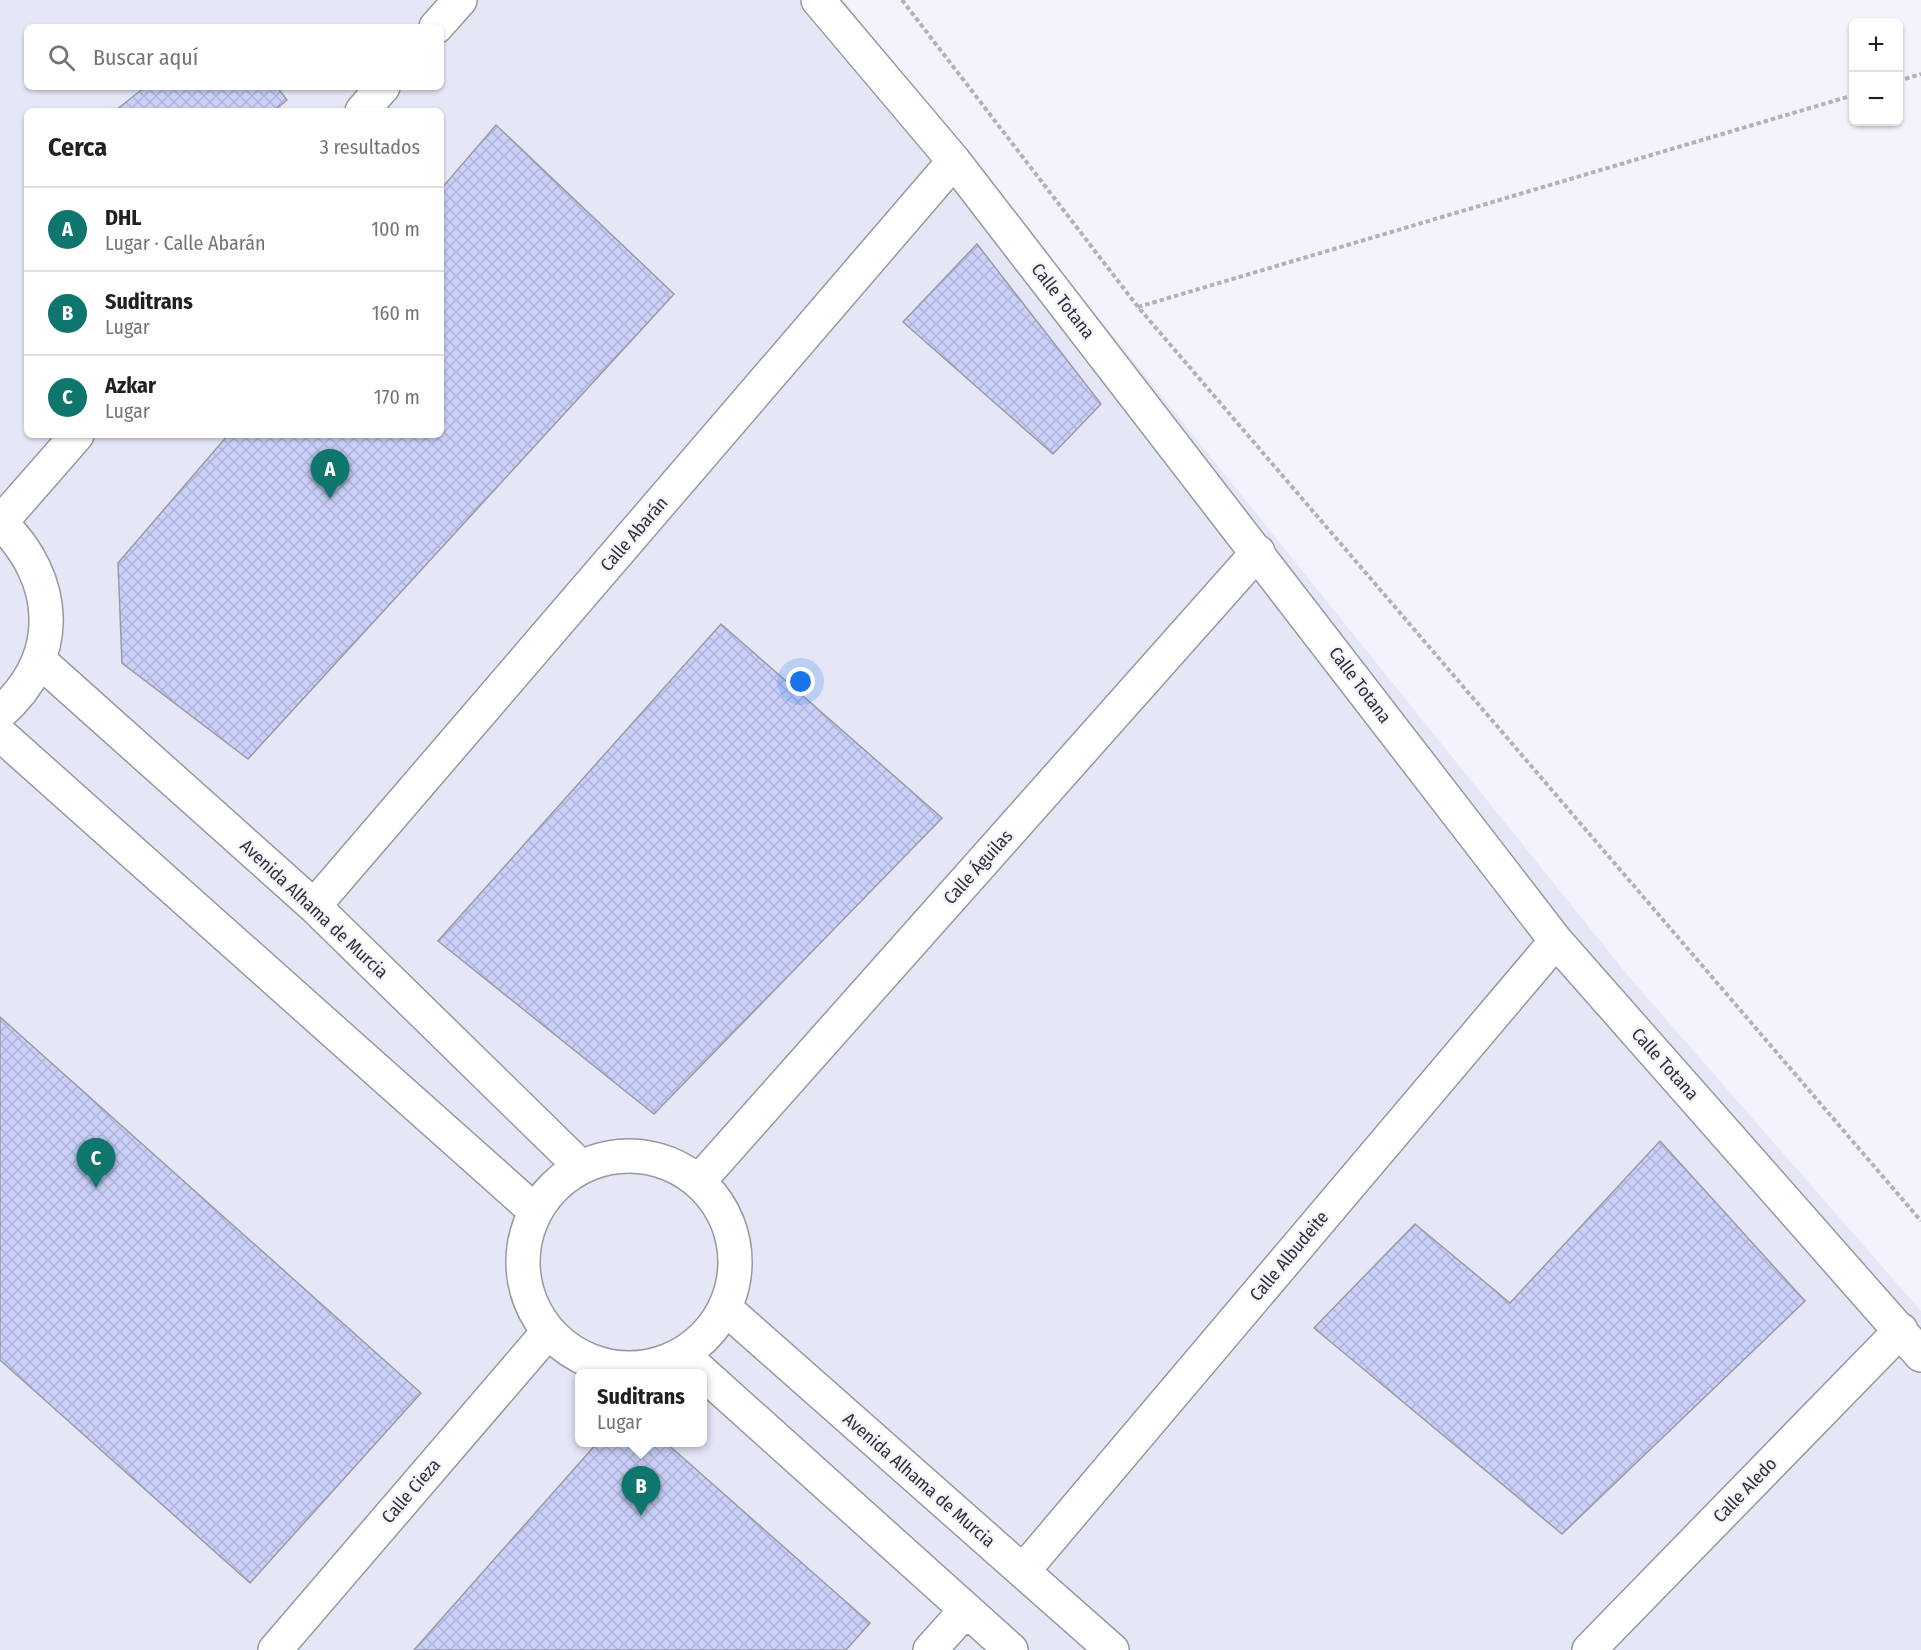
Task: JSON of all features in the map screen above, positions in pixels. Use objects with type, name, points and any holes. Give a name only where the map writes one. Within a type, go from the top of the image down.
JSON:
[{"type":"street","points":[[439,24],[460,0]]},
{"type":"street","name":"Calle Totana","points":[[818,0],[954,161],[1556,941],[1911,1342]]},
{"type":"street","points":[[365,108],[380,90]]},
{"type":"street","name":"Calle Abarán","points":[[315,906],[954,161]]},
{"type":"street","points":[[0,713],[20,696],[40,661],[47,623],[42,585],[26,550],[0,522],[74,438]]},
{"type":"street","name":"Calle Águilas","points":[[699,1181],[1258,552]]},
{"type":"street","name":"Avenida Alhama de Murcia","points":[[40,661],[315,906],[581,1167]]},
{"type":"street","points":[[0,734],[535,1211]]},
{"type":"street","name":"Calle Albudeite","points":[[1023,1571],[1556,941]]},
{"type":"street","points":[[630,1155],[666,1162],[699,1181],[718,1202],[734,1237],[736,1274],[726,1309],[711,1332],[683,1355],[649,1368],[612,1368],[577,1355],[548,1332],[524,1283],[523,1246],[535,1211],[551,1189],[581,1167],[630,1155]]},
{"type":"street","name":"Avenida Alhama de Murcia","points":[[726,1309],[1112,1650]]},
{"type":"street","name":"Calle Cieza","points":[[275,1650],[548,1332]]},
{"type":"street","name":"Calle Aledo","points":[[1589,1650],[1911,1342]]},
{"type":"street","points":[[683,1355],[699,1369]]},
{"type":"street","points":[[707,1377],[1011,1650]]},
{"type":"street","points":[[930,1650],[966,1610]]},
{"type":"path","points":[[902,0],[1138,307],[1921,1221]]},
{"type":"path","points":[[1903,80],[1921,75]]},
{"type":"path","points":[[1138,307],[1849,95]]},
{"type":"shaded area","points":[[0,0],[843,0],[1630,978],[1921,1311],[1921,1650],[0,1650]]},
{"type":"building","points":[[141,90],[279,90],[287,100],[278,108],[119,108]]},
{"type":"building","points":[[496,125],[674,294],[248,759],[122,663],[118,563],[225,438],[444,438],[444,186]]},
{"type":"building","points":[[977,244],[1101,404],[1053,454],[903,322]]},
{"type":"building","points":[[721,624],[942,818],[654,1114],[438,941]]},
{"type":"building","points":[[0,1017],[421,1393],[250,1583],[0,1360]]},
{"type":"building","points":[[1660,1141],[1805,1301],[1562,1534],[1314,1328],[1415,1224],[1510,1303]]},
{"type":"building","points":[[594,1447],[671,1447],[870,1623],[846,1650],[414,1650]]},
{"type":"place","name":"DHL","points":[[330,499]]},
{"type":"place","name":"Azkar","points":[[96,1188]]},
{"type":"place","name":"Suditrans","points":[[641,1516]]}]
